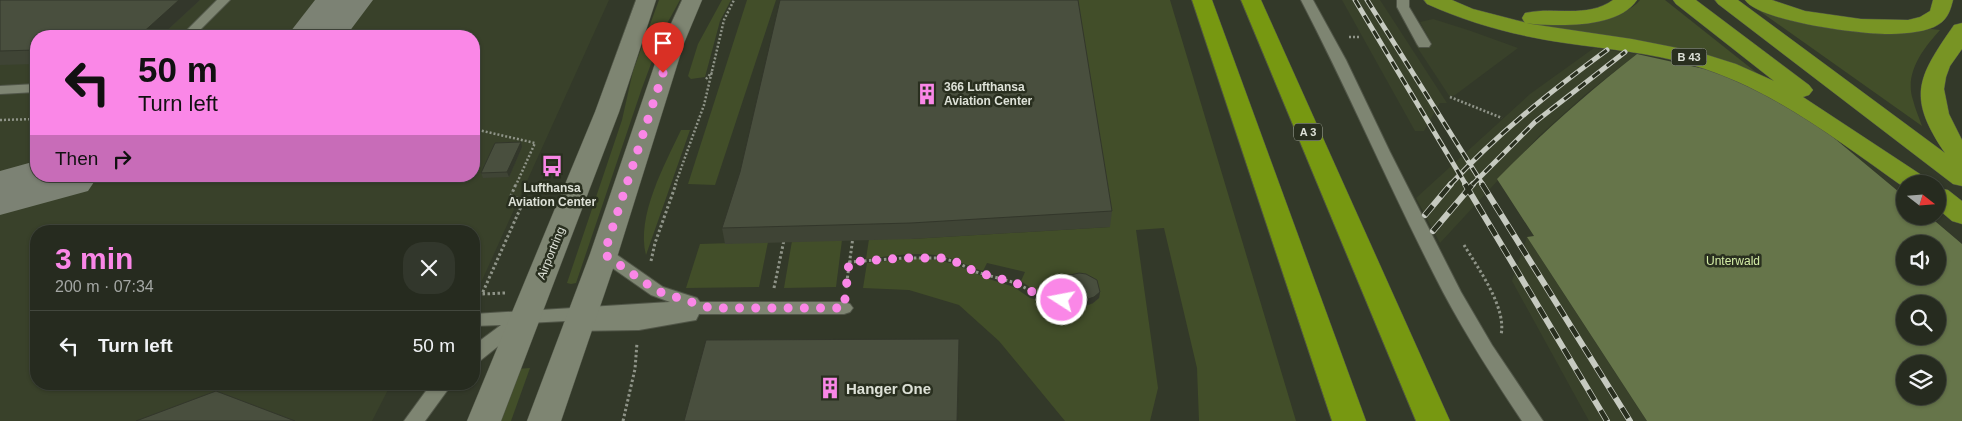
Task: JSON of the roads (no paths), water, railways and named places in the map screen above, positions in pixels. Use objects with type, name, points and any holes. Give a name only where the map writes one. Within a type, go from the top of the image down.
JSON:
[{"type":"highway","points":[[1202,0],[1349,421]]},
{"type":"highway","name":"A 3","points":[[1251,0],[1433,421]]},
{"type":"highway","name":"B 43","points":[[1434,0],[1468,15],[1490,22],[1563,36],[1673,53],[1733,71],[1774,90],[1799,105],[1904,175]]},
{"type":"highway","points":[[1455,0],[1486,10],[1515,16],[1561,19],[1602,13],[1617,8],[1628,0]]},
{"type":"highway","points":[[1683,0],[1910,175]]},
{"type":"highway","points":[[1725,0],[1962,178]]},
{"type":"highway","points":[[1754,0],[1805,17],[1852,26],[1888,27],[1920,24],[1937,17],[1942,10],[1943,0]]},
{"type":"highway","points":[[1958,0],[1962,8]]},
{"type":"highway","points":[[1962,30],[1958,40],[1938,67],[1933,80],[1932,94],[1935,109],[1943,128],[1962,158]]},
{"type":"highway","points":[[1946,203],[1962,215]]},
{"type":"street","name":"Airportring","points":[[484,421],[606,112],[646,0]]},
{"type":"street","points":[[544,421],[604,254],[673,43],[692,0]]},
{"type":"lane","points":[[192,30],[224,0]]},
{"type":"lane","points":[[1307,0],[1339,60],[1382,152],[1452,292],[1486,350],[1534,421]]},
{"type":"lane","points":[[1403,0],[1403,7],[1424,44]]},
{"type":"lane","points":[[0,90],[30,88]]},
{"type":"lane","points":[[604,254],[667,296],[710,308]]},
{"type":"lane","points":[[581,319],[663,308],[844,308]]},
{"type":"lane","points":[[480,320],[526,316],[639,323],[732,308]]},
{"type":"lane","points":[[480,350],[526,316]]},
{"type":"lane","points":[[414,421],[437,390]]},
{"type":"railway","points":[[1355,0],[1460,175]]},
{"type":"railway","points":[[1367,0],[1470,164]]},
{"type":"railway","points":[[1470,164],[1525,114],[1607,50]]},
{"type":"railway","points":[[1479,178],[1535,122],[1625,52]]},
{"type":"railway","points":[[1460,175],[1470,164]]},
{"type":"railway","points":[[1470,164],[1479,178]]},
{"type":"railway","points":[[1450,185],[1460,175]]},
{"type":"railway","points":[[1460,175],[1466,185]]},
{"type":"railway","points":[[1473,184],[1479,178]]},
{"type":"railway","points":[[1479,178],[1483,185]]},
{"type":"railway","points":[[1425,215],[1451,184]]},
{"type":"railway","points":[[1465,184],[1468,190]]},
{"type":"railway","points":[[1468,190],[1473,184]]},
{"type":"railway","points":[[1482,184],[1630,421]]},
{"type":"railway","points":[[1433,231],[1468,190]]},
{"type":"railway","points":[[1468,190],[1607,421]]},
{"type":"place","name":"366 Lufthansa Aviation Center","points":[[927,94]]},
{"type":"place","name":"Lufthansa Aviation Center","points":[[552,166]]},
{"type":"place","name":"Hanger One","points":[[830,388]]},
{"type":"park label","name":"Unterwald","points":[[1733,261]]}]
